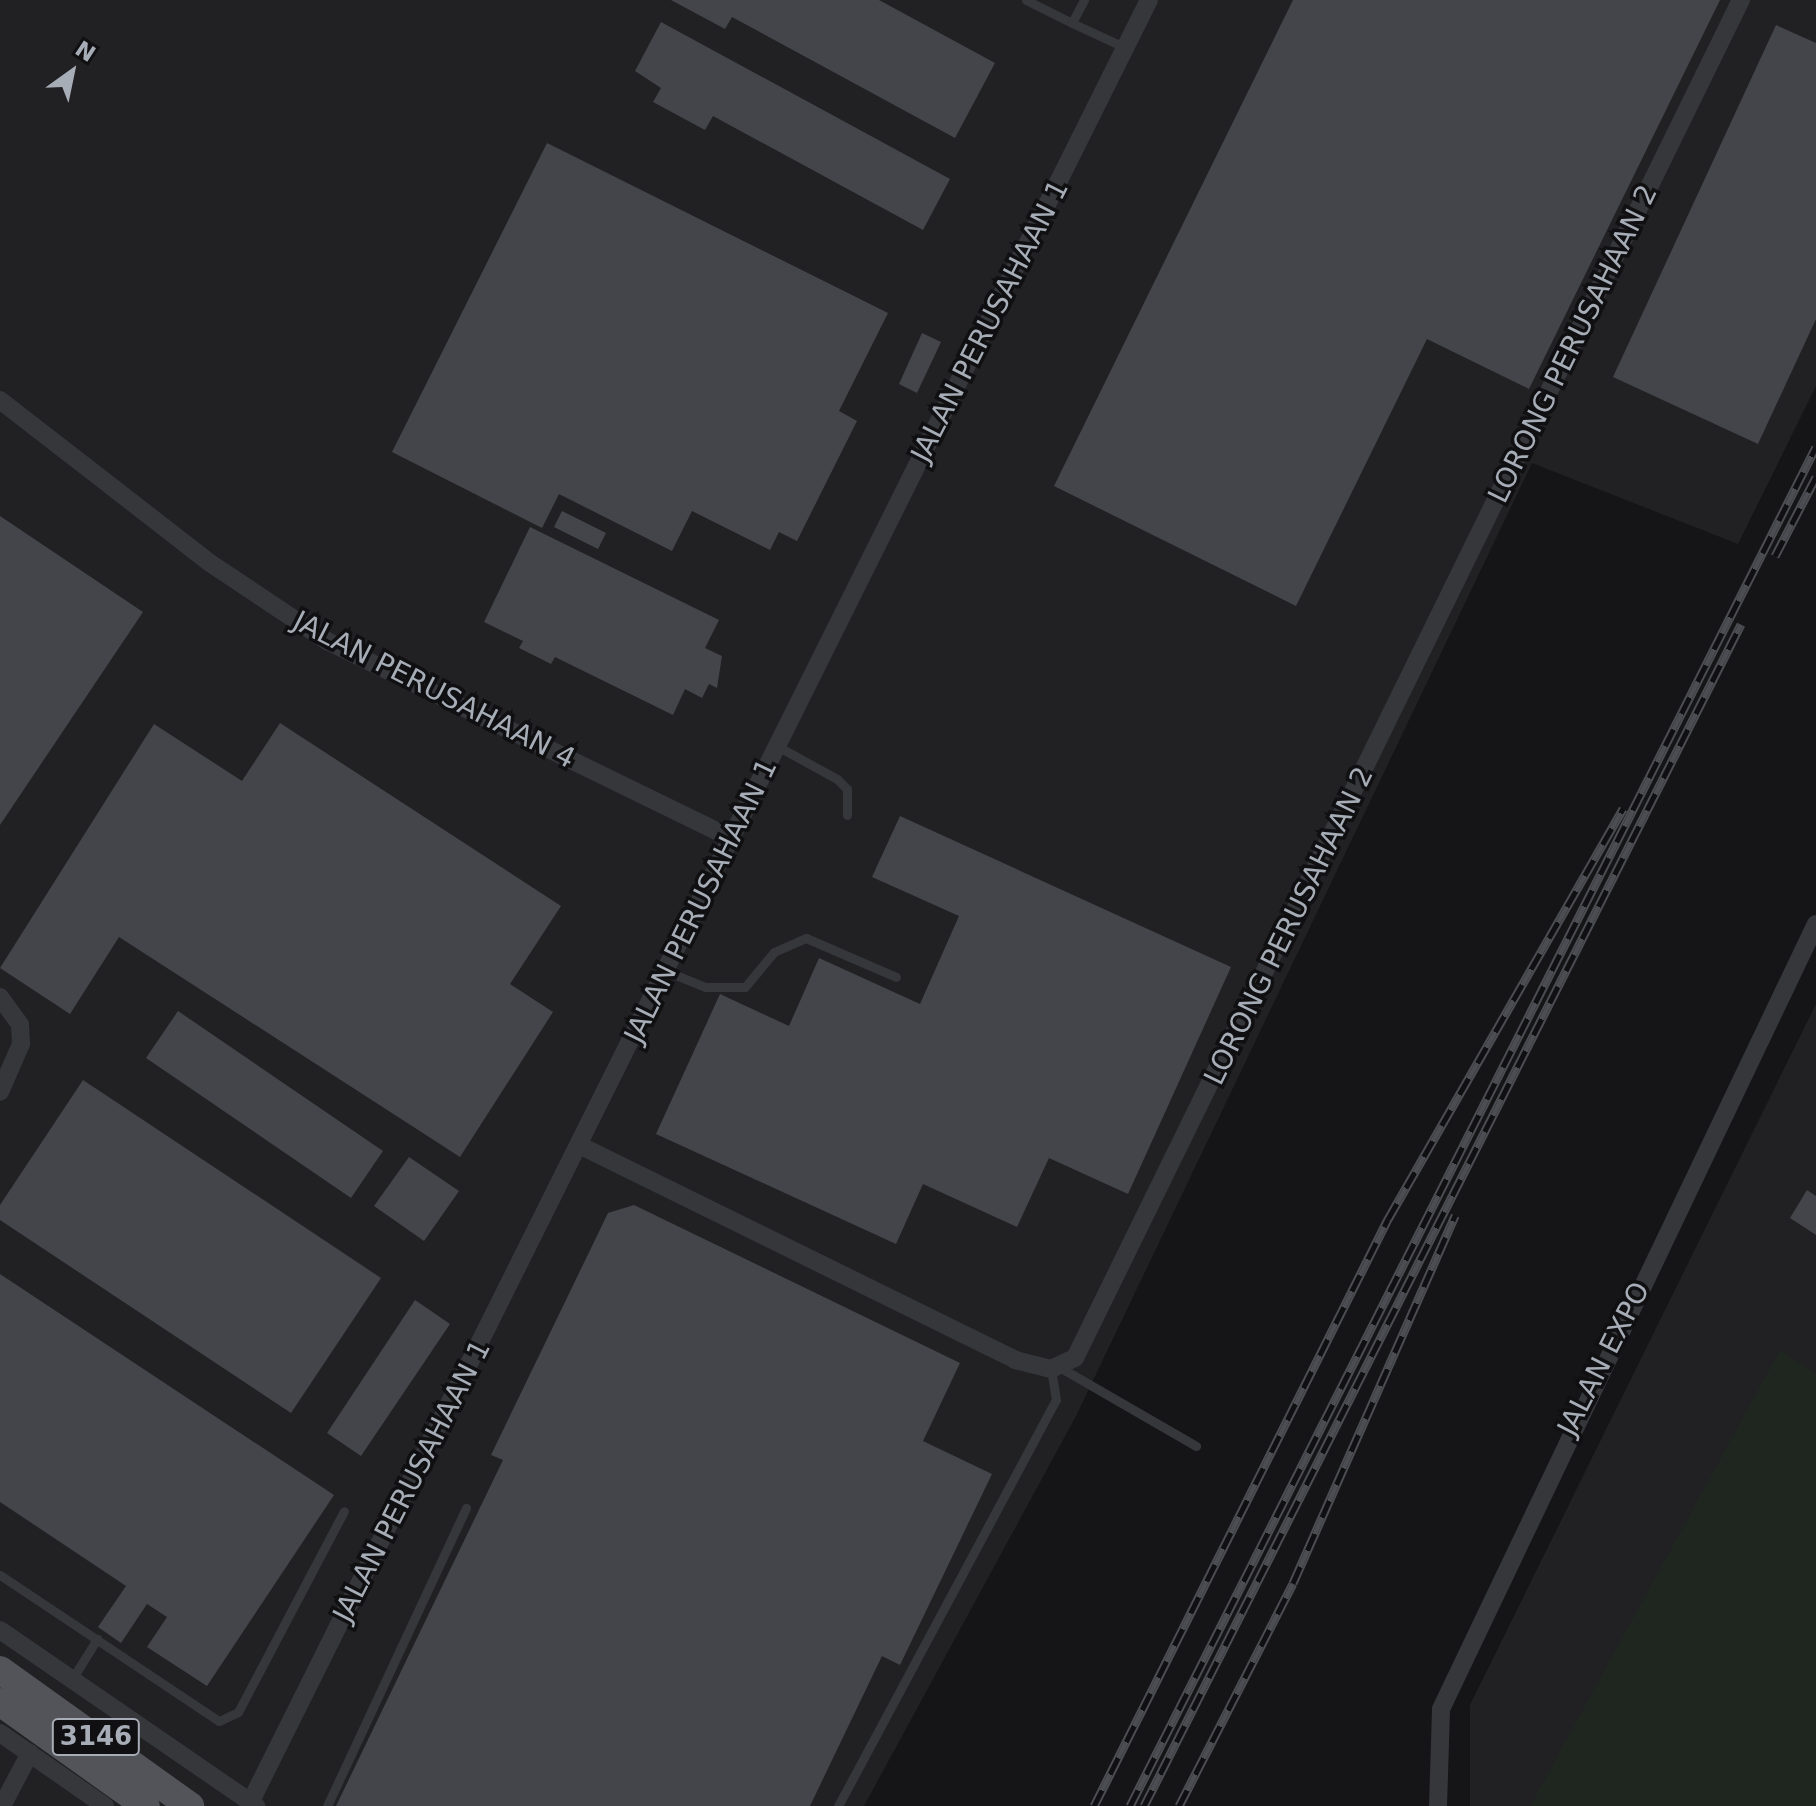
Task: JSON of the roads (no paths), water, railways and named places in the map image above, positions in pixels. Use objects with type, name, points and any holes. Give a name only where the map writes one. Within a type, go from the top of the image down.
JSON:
[{"type":"main road","name":"3146","points":[[0,1670],[190,1806]]},
{"type":"main road","name":"3146","points":[[0,1702],[146,1806]]},
{"type":"street","name":"JALAN PERUSAHAAN 1","points":[[254,1804],[1149,0]]},
{"type":"street","name":"LORONG PERUSAHAAN 2","points":[[1056,1369],[1087,1340],[1741,0]]},
{"type":"street","name":"JALAN PERUSAHAAN 4","points":[[0,400],[210,563],[327,641],[731,838]]},
{"type":"street","name":"JALAN EXPO","points":[[1438,1806],[1441,1709],[1816,924]]},
{"type":"street","points":[[0,997],[20,1025],[21,1044],[0,1092]]},
{"type":"street","points":[[581,1146],[1015,1360],[1056,1369]]},
{"type":"street","points":[[0,1630],[74,1676],[254,1804]]},
{"type":"street","points":[[0,1733],[105,1806]]},
{"type":"street","points":[[2,1806],[30,1753]]},
{"type":"lane","points":[[1026,0],[1127,48]]},
{"type":"lane","points":[[1072,23],[1084,0]]},
{"type":"lane","points":[[777,746],[837,779],[847,789],[847,815]]},
{"type":"lane","points":[[666,971],[714,989],[745,987],[774,952],[806,938],[896,977]]},
{"type":"lane","points":[[838,1806],[1056,1400],[1056,1369],[1196,1446]]},
{"type":"lane","points":[[327,1806],[466,1508]]},
{"type":"lane","points":[[0,1575],[219,1721],[229,1718],[344,1511]]},
{"type":"lane","points":[[74,1676],[97,1639]]},
{"type":"railway","points":[[1130,1806],[1816,447]]},
{"type":"railway","points":[[1775,556],[1816,477]]},
{"type":"railway","points":[[1144,1806],[1741,624]]},
{"type":"railway","points":[[1094,1806],[1388,1219],[1623,808]]},
{"type":"railway","points":[[1179,1806],[1293,1583],[1455,1215]]}]
